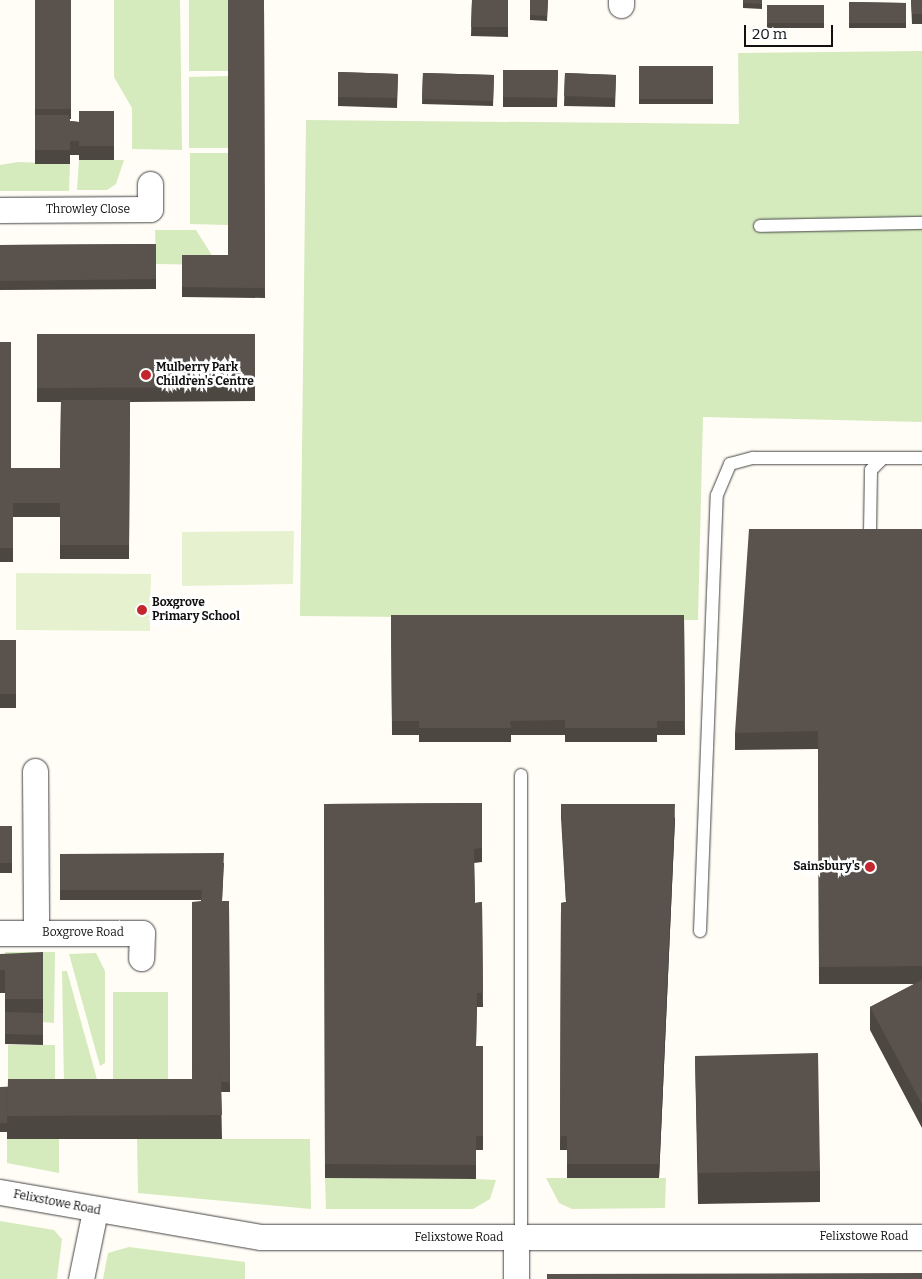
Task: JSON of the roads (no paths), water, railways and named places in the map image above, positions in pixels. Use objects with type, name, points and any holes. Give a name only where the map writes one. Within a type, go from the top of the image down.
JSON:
[{"type":"street","name":"Throwley Close","points":[[0,210],[150,209],[150,184]]},
{"type":"street","points":[[35,771],[36,934]]},
{"type":"street","name":"Boxgrove Road","points":[[0,933],[142,933],[142,958]]},
{"type":"street","name":"Felixstowe Road","points":[[0,1192],[95,1211],[261,1237],[922,1237]]},
{"type":"street","points":[[81,1279],[95,1211]]},
{"type":"street","points":[[516,1279],[518,1238]]},
{"type":"lane","points":[[760,226],[922,223]]},
{"type":"lane","points":[[700,931],[717,495],[730,464],[753,458],[922,458]]},
{"type":"lane","points":[[870,533],[870,476],[883,458]]},
{"type":"lane","points":[[518,1238],[521,775]]},
{"type":"place","name":"Mulberry Park Children's Centre","points":[[146,375]]},
{"type":"place","name":"Boxgrove Primary School","points":[[142,610]]},
{"type":"place","name":"Sainsbury's","points":[[870,867]]}]
